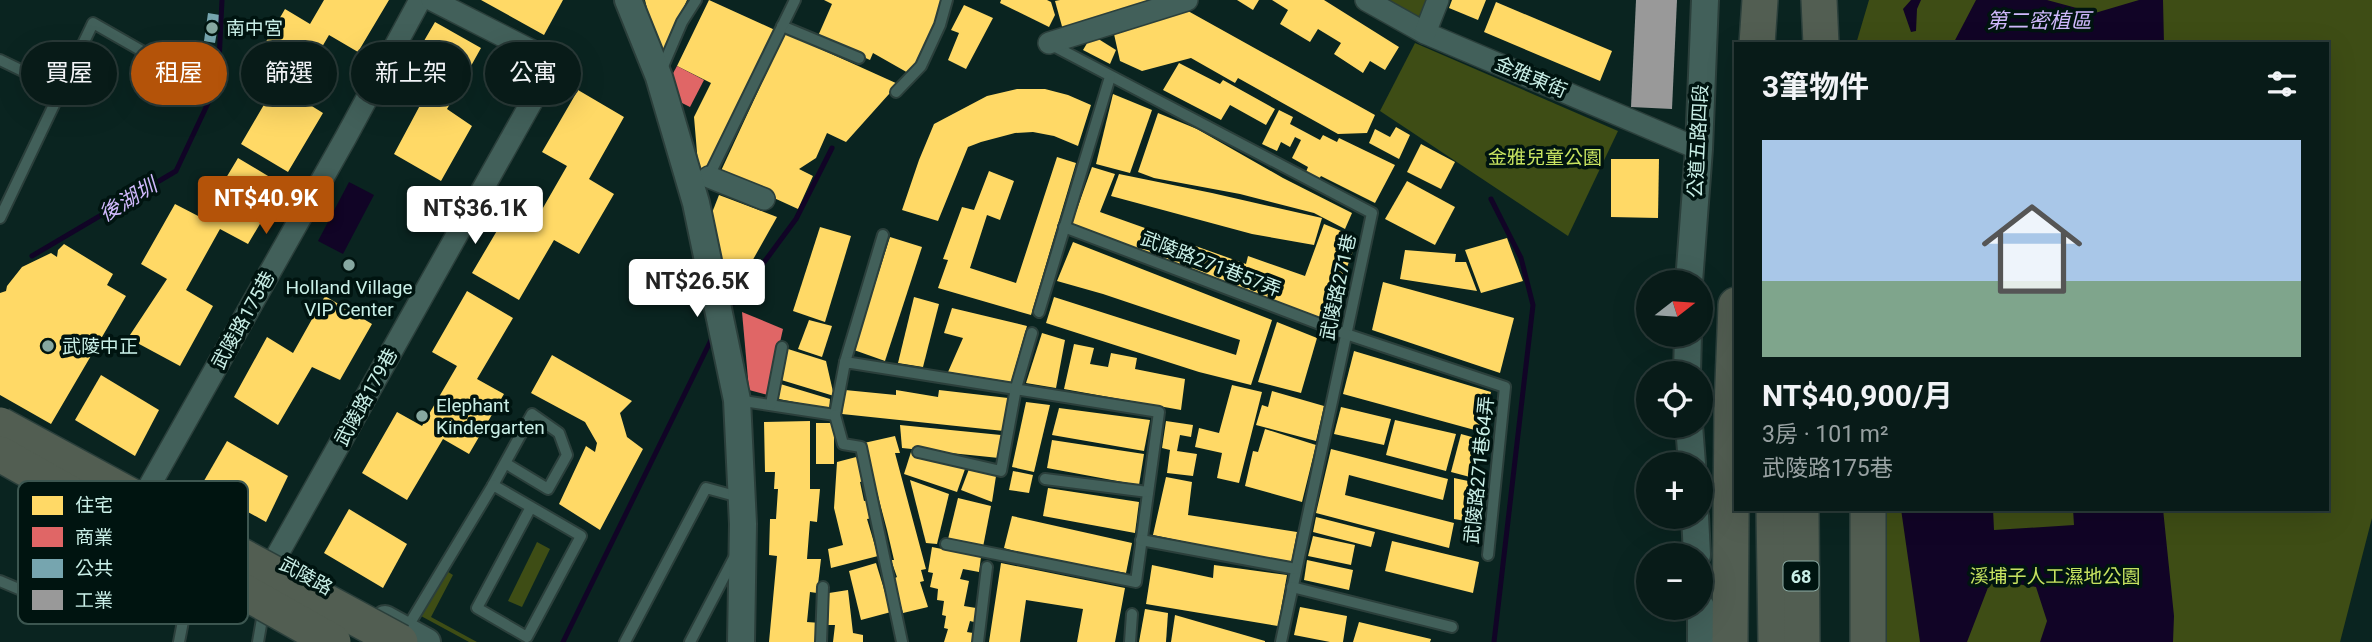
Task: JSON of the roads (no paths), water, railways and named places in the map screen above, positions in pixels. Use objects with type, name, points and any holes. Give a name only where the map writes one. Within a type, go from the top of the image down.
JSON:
[{"type":"highway","points":[[1757,42],[1760,0]]},
{"type":"highway","points":[[1777,0],[1777,42]]},
{"type":"highway","points":[[1803,42],[1804,0]]},
{"type":"highway","points":[[1819,0],[1821,42]]},
{"type":"highway","points":[[1714,634],[1734,357]]},
{"type":"highway","points":[[5,418],[49,461],[75,481]]},
{"type":"highway","points":[[5,418],[123,481]]},
{"type":"highway","points":[[0,454],[48,481]]},
{"type":"highway","points":[[0,468],[49,474],[70,481]]},
{"type":"highway","name":"68","points":[[1774,511],[1776,642]]},
{"type":"highway","name":"68","points":[[1801,511],[1802,642]]},
{"type":"highway","points":[[1868,511],[1868,642]]},
{"type":"highway","points":[[248,548],[412,636]]},
{"type":"highway","points":[[248,577],[366,642]]},
{"type":"highway","points":[[248,594],[333,642]]},
{"type":"street","name":"武陵路175巷","points":[[152,481],[420,0]]},
{"type":"street","name":"武陵路179巷","points":[[275,559],[554,62],[432,0]]},
{"type":"street","points":[[628,0],[659,76],[696,203],[737,400],[743,540],[741,642]]},
{"type":"street","name":"金雅東街","points":[[1366,0],[1425,33],[1699,149]]},
{"type":"street","points":[[1425,33],[1438,0]]},
{"type":"street","name":"公道五路四段","points":[[1690,270],[1699,149],[1705,0]]},
{"type":"street","points":[[1049,43],[1186,1]]},
{"type":"street","points":[[709,177],[764,199]]},
{"type":"street","name":"武陵路","points":[[5,418],[125,481]]},
{"type":"street","points":[[0,468],[22,481]]},
{"type":"street","name":"武陵路","points":[[248,545],[412,636]]},
{"type":"street","points":[[260,631],[304,642]]},
{"type":"lane","points":[[659,76],[682,22],[696,0]]},
{"type":"lane","points":[[696,203],[794,0]]},
{"type":"lane","points":[[896,92],[921,66],[940,25],[947,0]]},
{"type":"lane","points":[[84,42],[93,23],[131,45]]},
{"type":"lane","points":[[782,26],[859,58]]},
{"type":"lane","name":"武陵路271巷","points":[[1049,43],[1372,213],[1281,642]]},
{"type":"lane","points":[[0,60],[21,70]]},
{"type":"lane","points":[[1039,312],[1110,77]]},
{"type":"lane","points":[[0,218],[53,105]]},
{"type":"lane","name":"武陵路271巷57弄","points":[[1064,227],[1346,334]]},
{"type":"lane","points":[[883,236],[845,362],[835,415],[843,444],[862,447],[902,642]]},
{"type":"lane","points":[[918,452],[1002,471],[1016,388],[1032,333]]},
{"type":"lane","name":"武陵路271巷64弄","points":[[1346,334],[1505,387],[1488,555]]},
{"type":"lane","points":[[771,404],[782,347]]},
{"type":"lane","points":[[845,362],[1159,412],[1136,582],[946,544]]},
{"type":"lane","points":[[737,400],[835,415]]},
{"type":"lane","points":[[412,636],[493,485],[505,463],[532,414],[559,433],[567,455],[548,489],[505,463]]},
{"type":"lane","points":[[1045,479],[1147,492]]},
{"type":"lane","points":[[493,485],[531,507],[581,536],[527,637],[477,608],[531,507]]},
{"type":"lane","points":[[625,642],[706,488],[742,497]]},
{"type":"lane","points":[[690,642],[743,540]]},
{"type":"lane","points":[[1141,540],[1296,569]]},
{"type":"lane","points":[[978,642],[987,567]]},
{"type":"lane","points":[[0,581],[18,589]]},
{"type":"lane","points":[[821,642],[823,587]]},
{"type":"lane","points":[[1292,587],[1452,628]]},
{"type":"lane","points":[[1130,642],[1132,614]]},
{"type":"lane","points":[[179,642],[182,624]]},
{"type":"water","points":[[1911,0],[1921,0],[1917,9],[1916,31],[1911,32],[1903,9]]},
{"type":"water","name":"第二密植區","points":[[1976,0],[2047,0],[2095,13],[2139,0],[2163,0],[2164,42],[1954,42]]},
{"type":"water","points":[[349,182],[374,195],[343,254],[318,241]]},
{"type":"water","points":[[1901,511],[1993,511],[1994,530],[2074,525],[2073,511],[2163,511],[2174,616],[2173,642],[2040,642],[2047,621],[2036,587],[2017,584],[2009,570],[1994,572],[1967,642],[1920,642]]},
{"type":"waterway","name":"後湖圳","points":[[32,256],[176,171],[218,82],[222,0]]},
{"type":"waterway","points":[[734,303],[796,219],[832,148]]},
{"type":"waterway","points":[[1491,199],[1521,258],[1533,305],[1494,642]]},
{"type":"waterway","points":[[563,642],[714,334]]},
{"type":"place","name":"南中宮","points":[[212,28]]},
{"type":"place","name":"Holland Village VIP Center","points":[[349,265]]},
{"type":"place","name":"武陵中正","points":[[48,346]]},
{"type":"place","name":"Elephant Kindergarten","points":[[422,416]]},
{"type":"park label","name":"金雅兒童公園","points":[[1545,157]]},
{"type":"park label","name":"溪埔子人工濕地公園","points":[[2055,576]]}]
